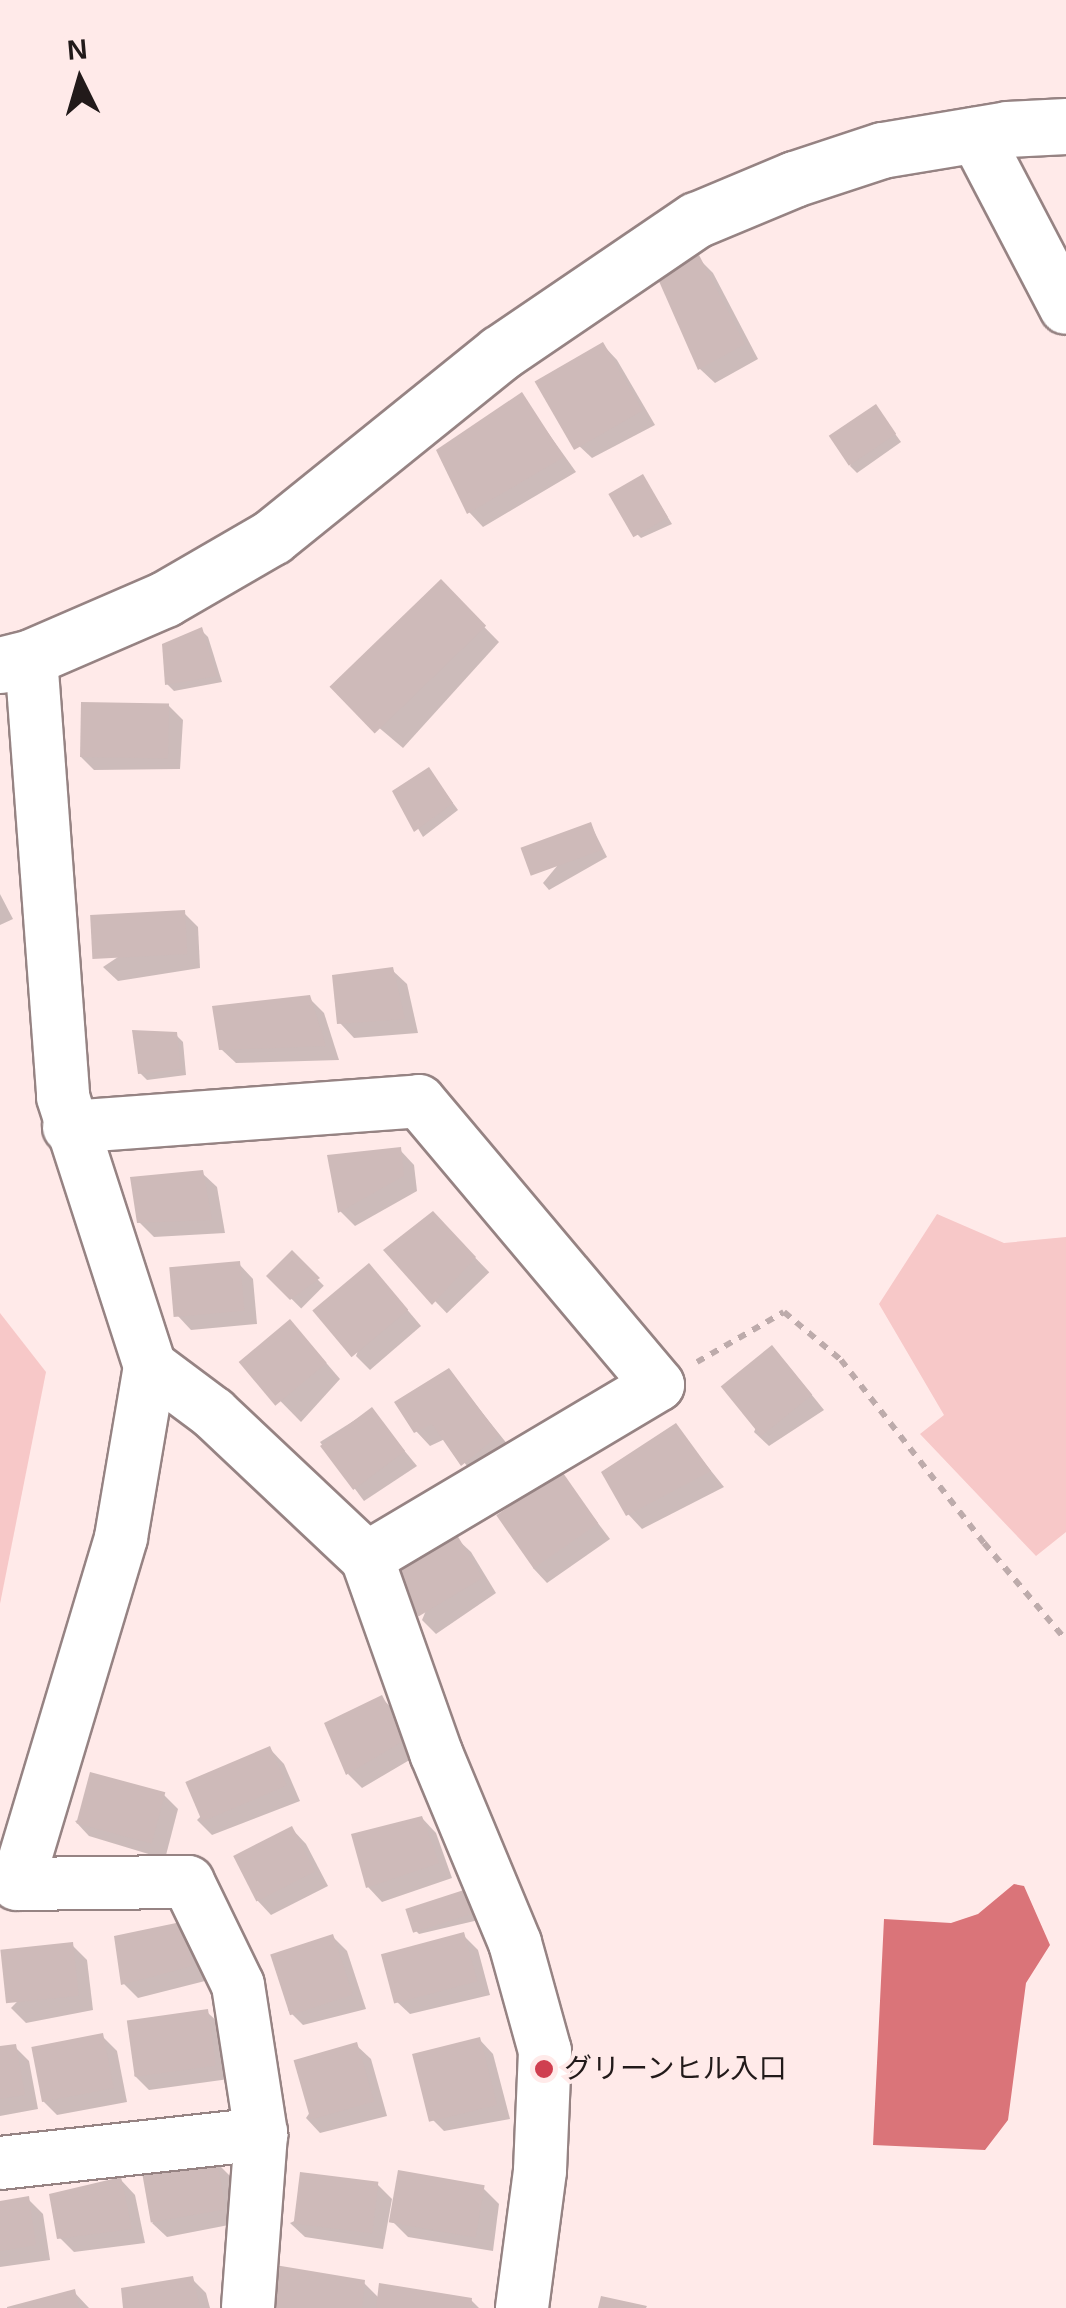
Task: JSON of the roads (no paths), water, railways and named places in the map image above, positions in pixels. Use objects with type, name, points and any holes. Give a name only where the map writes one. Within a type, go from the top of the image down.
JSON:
[{"type":"street","points":[[248,2308],[261,2134],[238,1984],[188,1882],[17,1884],[120,1538],[150,1366],[69,1128],[16,661],[166,599],[272,537],[500,354],[696,220],[794,179],[882,150],[975,134],[1066,126]]},
{"type":"street","points":[[975,134],[1066,308]]},
{"type":"street","points":[[69,1128],[420,1101],[658,1385],[367,1558]]},
{"type":"street","points":[[150,1366],[212,1414],[367,1558],[436,1753],[515,1943],[545,2050],[540,2171],[522,2308]]},
{"type":"street","points":[[0,2163],[261,2134]]},
{"type":"place","name":"グリーンヒル入口","points":[[544,2069]]}]
